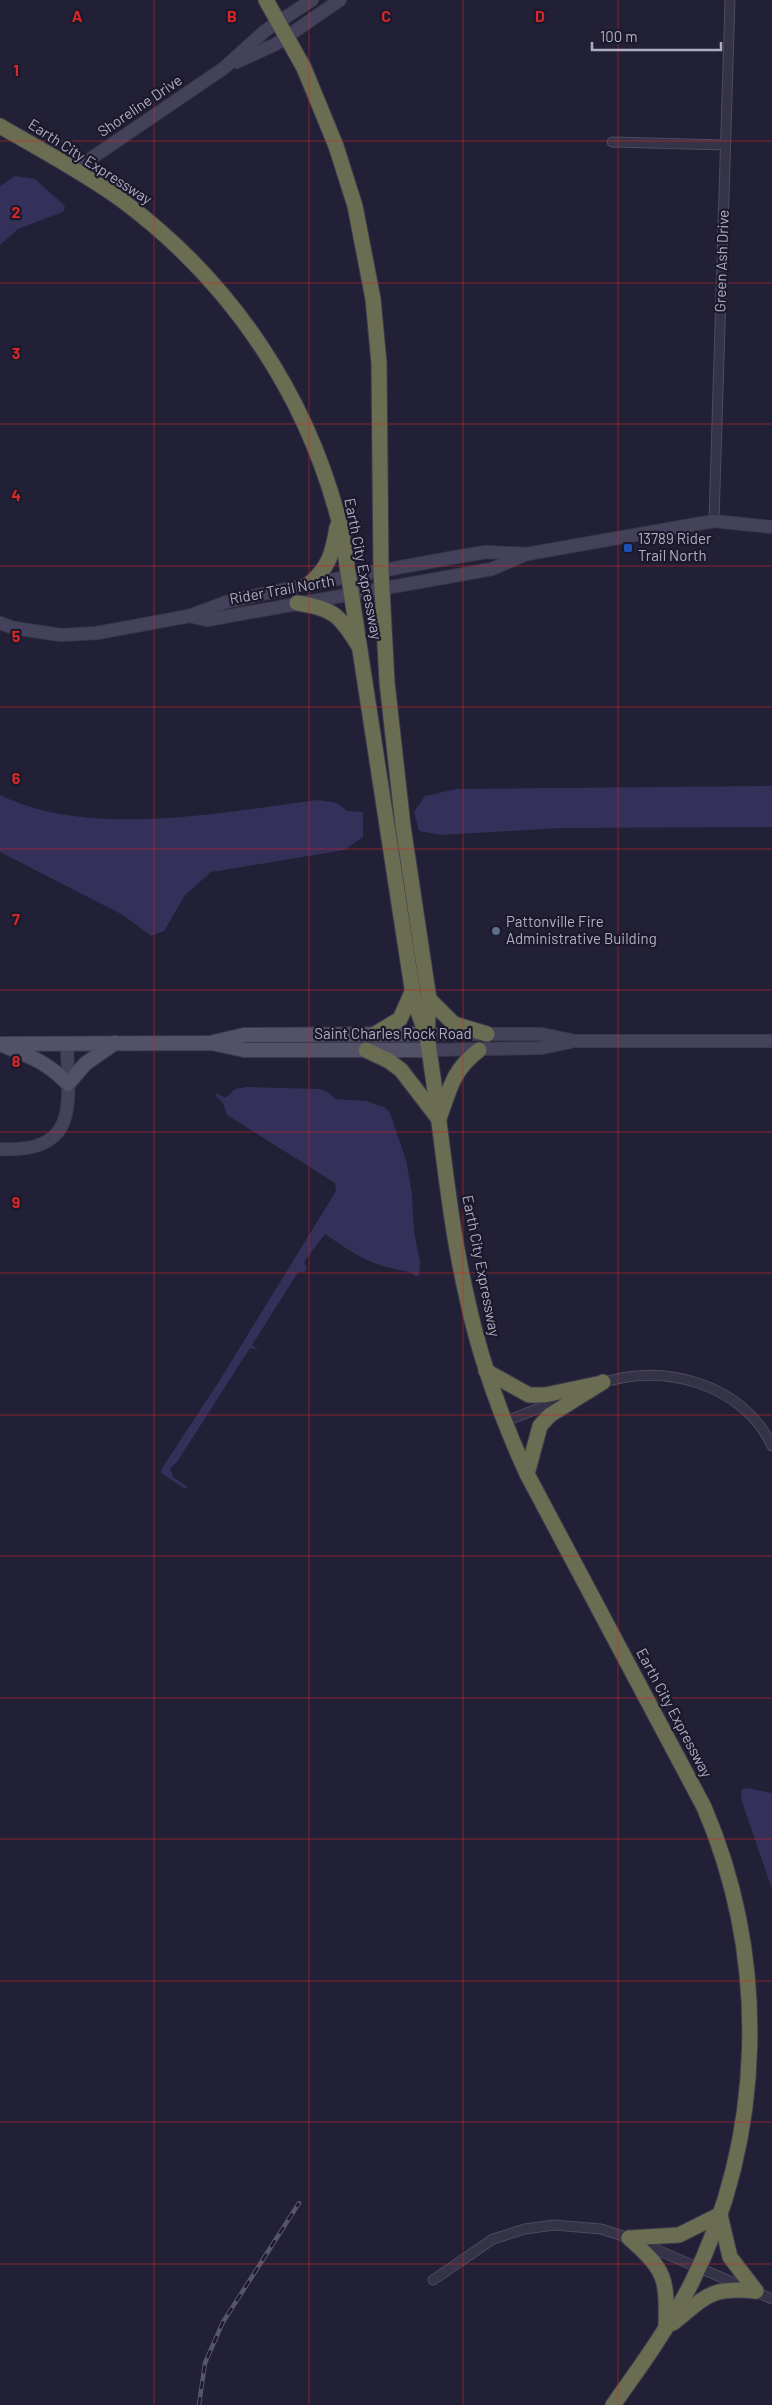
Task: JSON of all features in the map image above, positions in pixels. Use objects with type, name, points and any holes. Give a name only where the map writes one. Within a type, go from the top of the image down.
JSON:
[{"type":"highway","name":"Earth City Expressway","points":[[266,0],[288,36],[316,95],[336,146],[355,206],[368,268],[379,362],[381,571],[387,682],[394,763],[429,999],[427,1034],[460,1265],[486,1371],[504,1422],[527,1474],[693,1785],[713,1829],[735,1901],[745,1952],[749,1999],[748,2077],[737,2151],[719,2214],[698,2266],[666,2328],[612,2405]]},
{"type":"highway","name":"Earth City Expressway","points":[[0,126],[121,200],[170,239],[214,284],[239,314],[271,359],[301,415],[324,473],[338,518],[361,650],[412,992],[427,1034]]},
{"type":"highway","points":[[309,584],[322,574],[331,558],[338,518]]},
{"type":"highway","points":[[297,603],[326,608],[335,614],[361,650]]},
{"type":"highway","points":[[375,1034],[400,1018],[412,992]]},
{"type":"highway","points":[[429,999],[454,1024],[487,1034]]},
{"type":"highway","points":[[366,1050],[389,1061],[401,1070],[439,1120]]},
{"type":"highway","points":[[439,1120],[455,1075],[461,1066],[479,1050]]},
{"type":"highway","points":[[486,1371],[529,1395],[545,1395],[603,1382]]},
{"type":"highway","points":[[527,1474],[540,1426],[550,1415],[603,1382]]},
{"type":"highway","points":[[629,2238],[679,2235],[719,2214],[730,2257],[756,2291]]},
{"type":"highway","points":[[629,2238],[652,2259],[661,2271],[667,2295],[666,2328]]},
{"type":"highway","points":[[666,2328],[698,2300],[712,2293],[732,2289],[756,2291]]},
{"type":"main road","name":"Saint Charles Rock Road","points":[[211,1043],[244,1035],[427,1034]]},
{"type":"main road","points":[[0,1044],[41,1061],[51,1067],[68,1084],[85,1064],[115,1043]]},
{"type":"main road","name":"Saint Charles Rock Road","points":[[0,1044],[211,1043],[244,1050],[429,1050]]},
{"type":"street","name":"Shoreline Drive","points":[[74,170],[224,68],[279,21],[312,0]]},
{"type":"street","name":"Shoreline Drive","points":[[224,68],[288,36],[340,0]]},
{"type":"street","name":"Green Ash Drive","points":[[714,521],[730,0]]},
{"type":"street","points":[[612,142],[725,145]]},
{"type":"street","name":"Rider Trail North","points":[[0,623],[37,632],[78,634],[189,616],[226,602],[309,584],[486,552],[527,554],[714,521],[772,527]]},
{"type":"street","name":"Rider Trail North","points":[[189,616],[208,620],[492,569],[527,554]]},
{"type":"street","name":"Saint Charles Rock Road","points":[[427,1034],[541,1034],[574,1041]]},
{"type":"street","name":"Saint Charles Rock Road","points":[[429,1050],[541,1048],[574,1041],[772,1040]]},
{"type":"street","points":[[0,1149],[34,1148],[44,1144],[58,1134],[66,1114],[68,1084],[67,1043]]},
{"type":"street","points":[[504,1422],[603,1382],[646,1374],[682,1378],[705,1385],[727,1397],[749,1415],[772,1446]]},
{"type":"street","points":[[433,2280],[493,2239],[525,2229],[554,2225],[601,2228],[698,2266],[772,2299]]},
{"type":"shaded area","points":[[15,176],[35,179],[65,206],[63,212],[18,229],[0,245],[0,186]]},
{"type":"shaded area","points":[[772,786],[772,827],[561,828],[441,835],[419,831],[414,812],[425,796],[457,789]]},
{"type":"shaded area","points":[[0,795],[35,808],[74,816],[114,819],[156,819],[199,815],[318,800],[337,803],[347,811],[363,812],[363,837],[344,850],[211,872],[185,895],[164,931],[151,936],[123,915],[0,852]]},
{"type":"shaded area","points":[[247,1087],[319,1089],[336,1099],[366,1101],[384,1107],[390,1113],[406,1160],[412,1194],[414,1232],[420,1262],[419,1275],[416,1277],[408,1272],[372,1262],[325,1234],[304,1262],[307,1270],[298,1272],[252,1345],[259,1350],[250,1348],[177,1462],[170,1468],[173,1477],[188,1487],[184,1488],[161,1473],[162,1468],[220,1380],[336,1191],[335,1183],[227,1115],[223,1103],[216,1096],[217,1093],[225,1098],[235,1089]]},
{"type":"shaded area","points":[[747,1788],[772,1793],[772,1889],[741,1799],[742,1789]]},
{"type":"railway","points":[[199,2405],[205,2363],[223,2322],[299,2203]]},
{"type":"place","name":"13789 Rider Trail North","points":[[628,548]]},
{"type":"place","name":"Pattonville Fire Administrative Building","points":[[496,931]]}]
